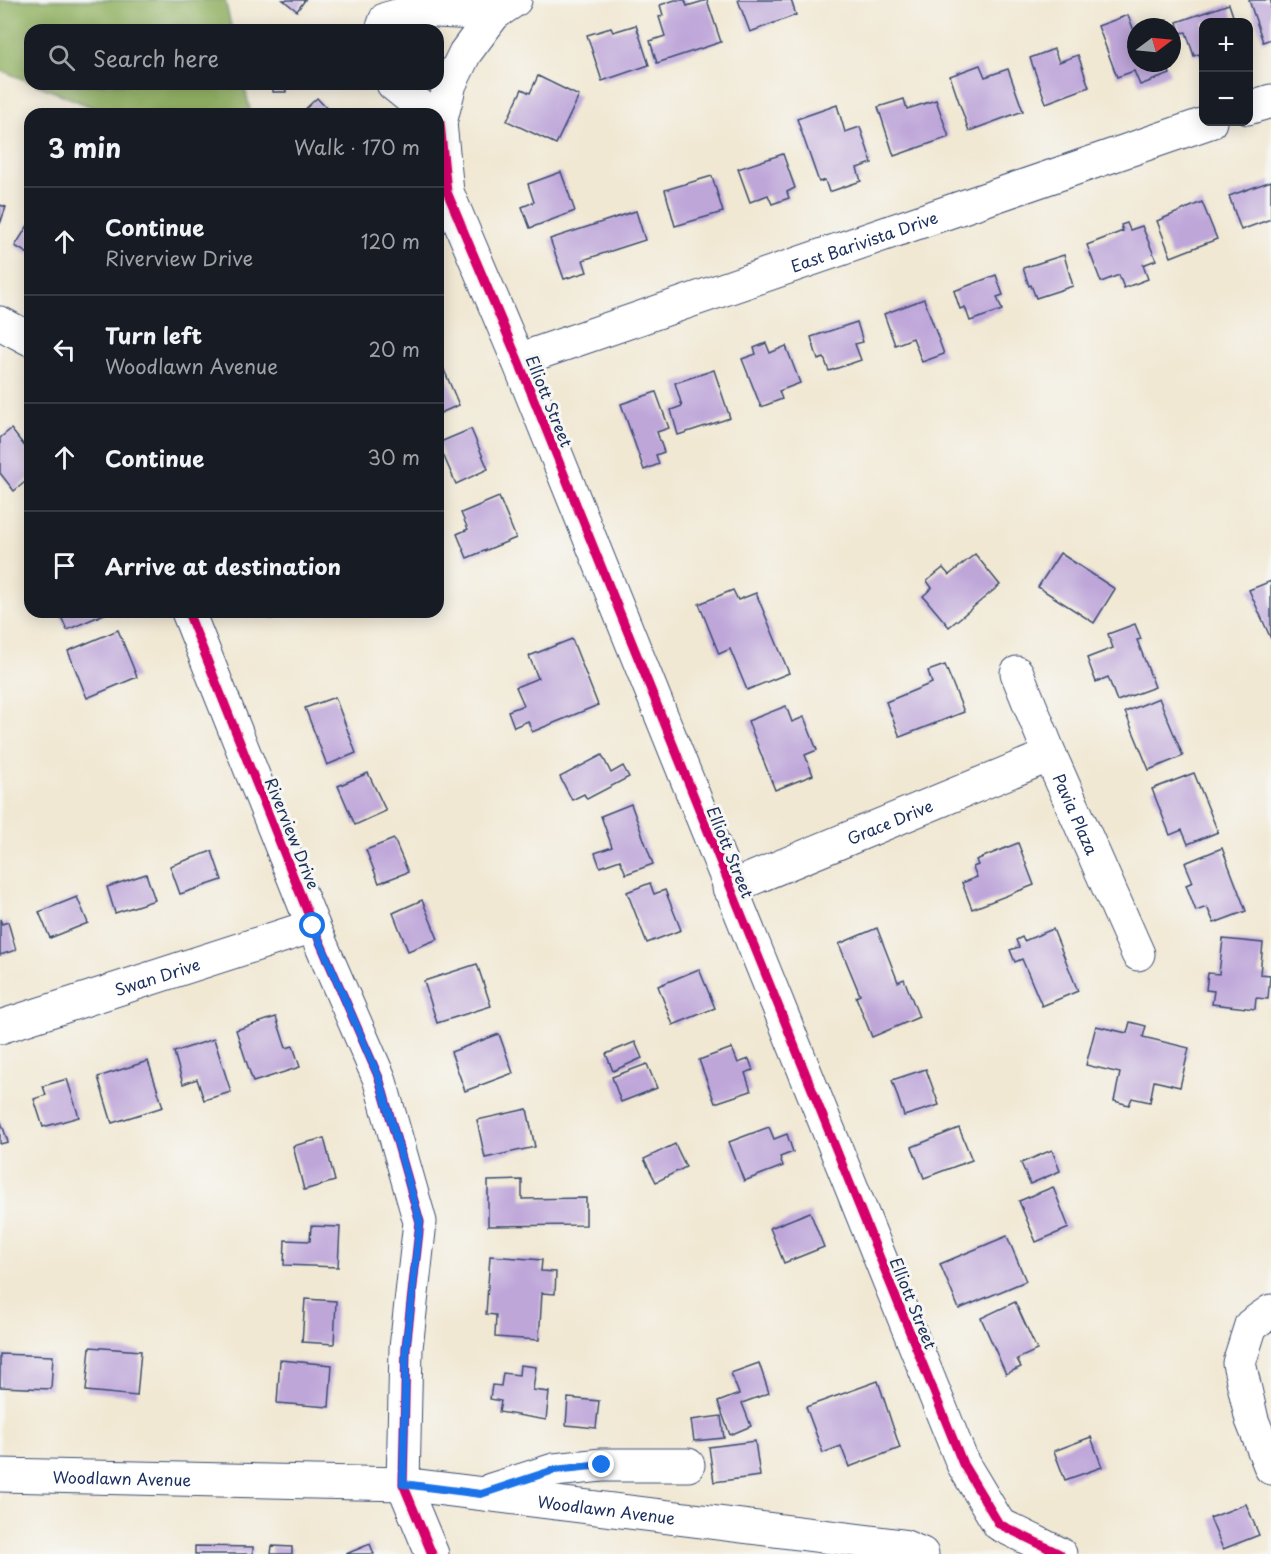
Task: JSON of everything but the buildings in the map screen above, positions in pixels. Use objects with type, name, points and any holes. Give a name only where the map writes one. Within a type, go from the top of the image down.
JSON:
[{"type":"street","points":[[384,24],[386,19],[418,10],[505,7]]},
{"type":"street","points":[[440,108],[465,53],[505,7]]},
{"type":"street","points":[[400,90],[422,108]]},
{"type":"street","points":[[1253,106],[1271,101]]},
{"type":"street","name":"East Barivista Drive","points":[[518,360],[1199,126]]},
{"type":"street","name":"Elliott Street","points":[[444,172],[447,192],[518,360],[963,1464],[999,1524],[1060,1554]]},
{"type":"street","points":[[0,323],[24,336]]},
{"type":"street","name":"Riverview Drive","points":[[190,618],[313,926],[379,1078],[420,1222],[406,1348],[403,1484],[432,1554]]},
{"type":"street","name":"Pavia Plaza","points":[[1017,673],[1050,755],[1138,954]]},
{"type":"street","name":"Grace Drive","points":[[729,888],[1050,755]]},
{"type":"street","name":"Swan Drive","points":[[0,1028],[313,926]]},
{"type":"street","points":[[1271,1311],[1251,1325],[1239,1363],[1252,1420],[1271,1468]]},
{"type":"street","points":[[481,1494],[554,1470],[602,1465],[688,1464]]},
{"type":"street","name":"Woodlawn Avenue","points":[[0,1475],[403,1484],[903,1546],[922,1554]]},
{"type":"green space","points":[[0,0],[225,0],[231,24],[24,24],[24,80],[0,70]]},
{"type":"green space","points":[[50,90],[245,90],[250,108],[94,108]]},
{"type":"cycle path","points":[[444,162],[447,192],[518,360],[963,1464],[999,1524],[1060,1554]]},
{"type":"cycle path","points":[[190,618],[313,926],[379,1078],[420,1222],[406,1348],[403,1484],[432,1554]]},
{"type":"route","points":[[313,926],[379,1078],[420,1222],[406,1348],[403,1484],[481,1494],[554,1470],[602,1465]]}]
